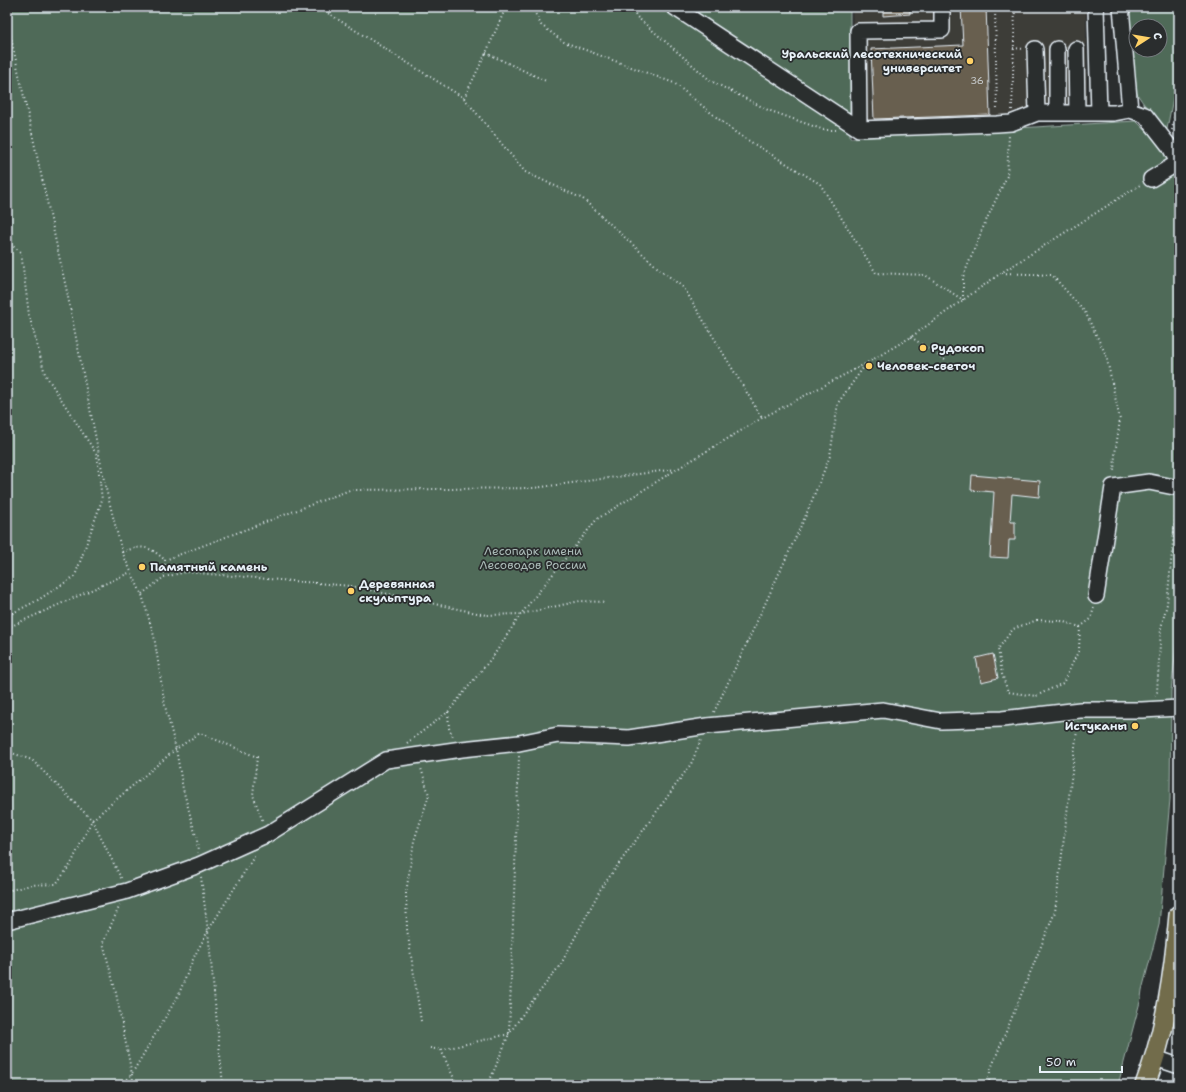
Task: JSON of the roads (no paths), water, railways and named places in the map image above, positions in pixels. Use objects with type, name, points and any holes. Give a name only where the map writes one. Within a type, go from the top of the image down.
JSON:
[{"type":"main road","points":[[1145,1085],[1155,1058],[1169,996],[1179,915]]},
{"type":"street","points":[[674,7],[859,129],[1004,124],[1037,113],[1114,113],[1130,110],[1145,115],[1170,147],[1178,163],[1151,179]]},
{"type":"street","points":[[859,129],[858,31],[942,30],[942,7]]},
{"type":"street","points":[[1096,7],[1099,113]]},
{"type":"street","points":[[1121,7],[1130,110]]},
{"type":"street","points":[[1036,49],[1037,113]]},
{"type":"street","points":[[1056,49],[1057,113]]},
{"type":"street","points":[[1076,49],[1077,113]]},
{"type":"street","points":[[1096,596],[1113,487],[1149,482],[1179,488]]},
{"type":"street","points":[[7,921],[127,891],[199,865],[268,834],[386,760],[462,749],[519,743],[558,735],[629,738],[707,726],[883,710],[941,721],[1002,719],[1080,710],[1142,710],[1179,708]]},
{"type":"street","points":[[1155,1058],[1179,1066]]},
{"type":"place","name":"Уральский лесотехнический университет","points":[[970,61]]},
{"type":"place","name":"Рудокоп","points":[[923,348]]},
{"type":"place","name":"Человек-светоч","points":[[869,366]]},
{"type":"place","name":"Памятный камень","points":[[142,567]]},
{"type":"place","name":"Деревянная скульптура","points":[[351,591]]},
{"type":"place","name":"Истуканы","points":[[1135,726]]},
{"type":"park label","name":"Лесопарк имени Лесоводов России","points":[[533,558]]}]
